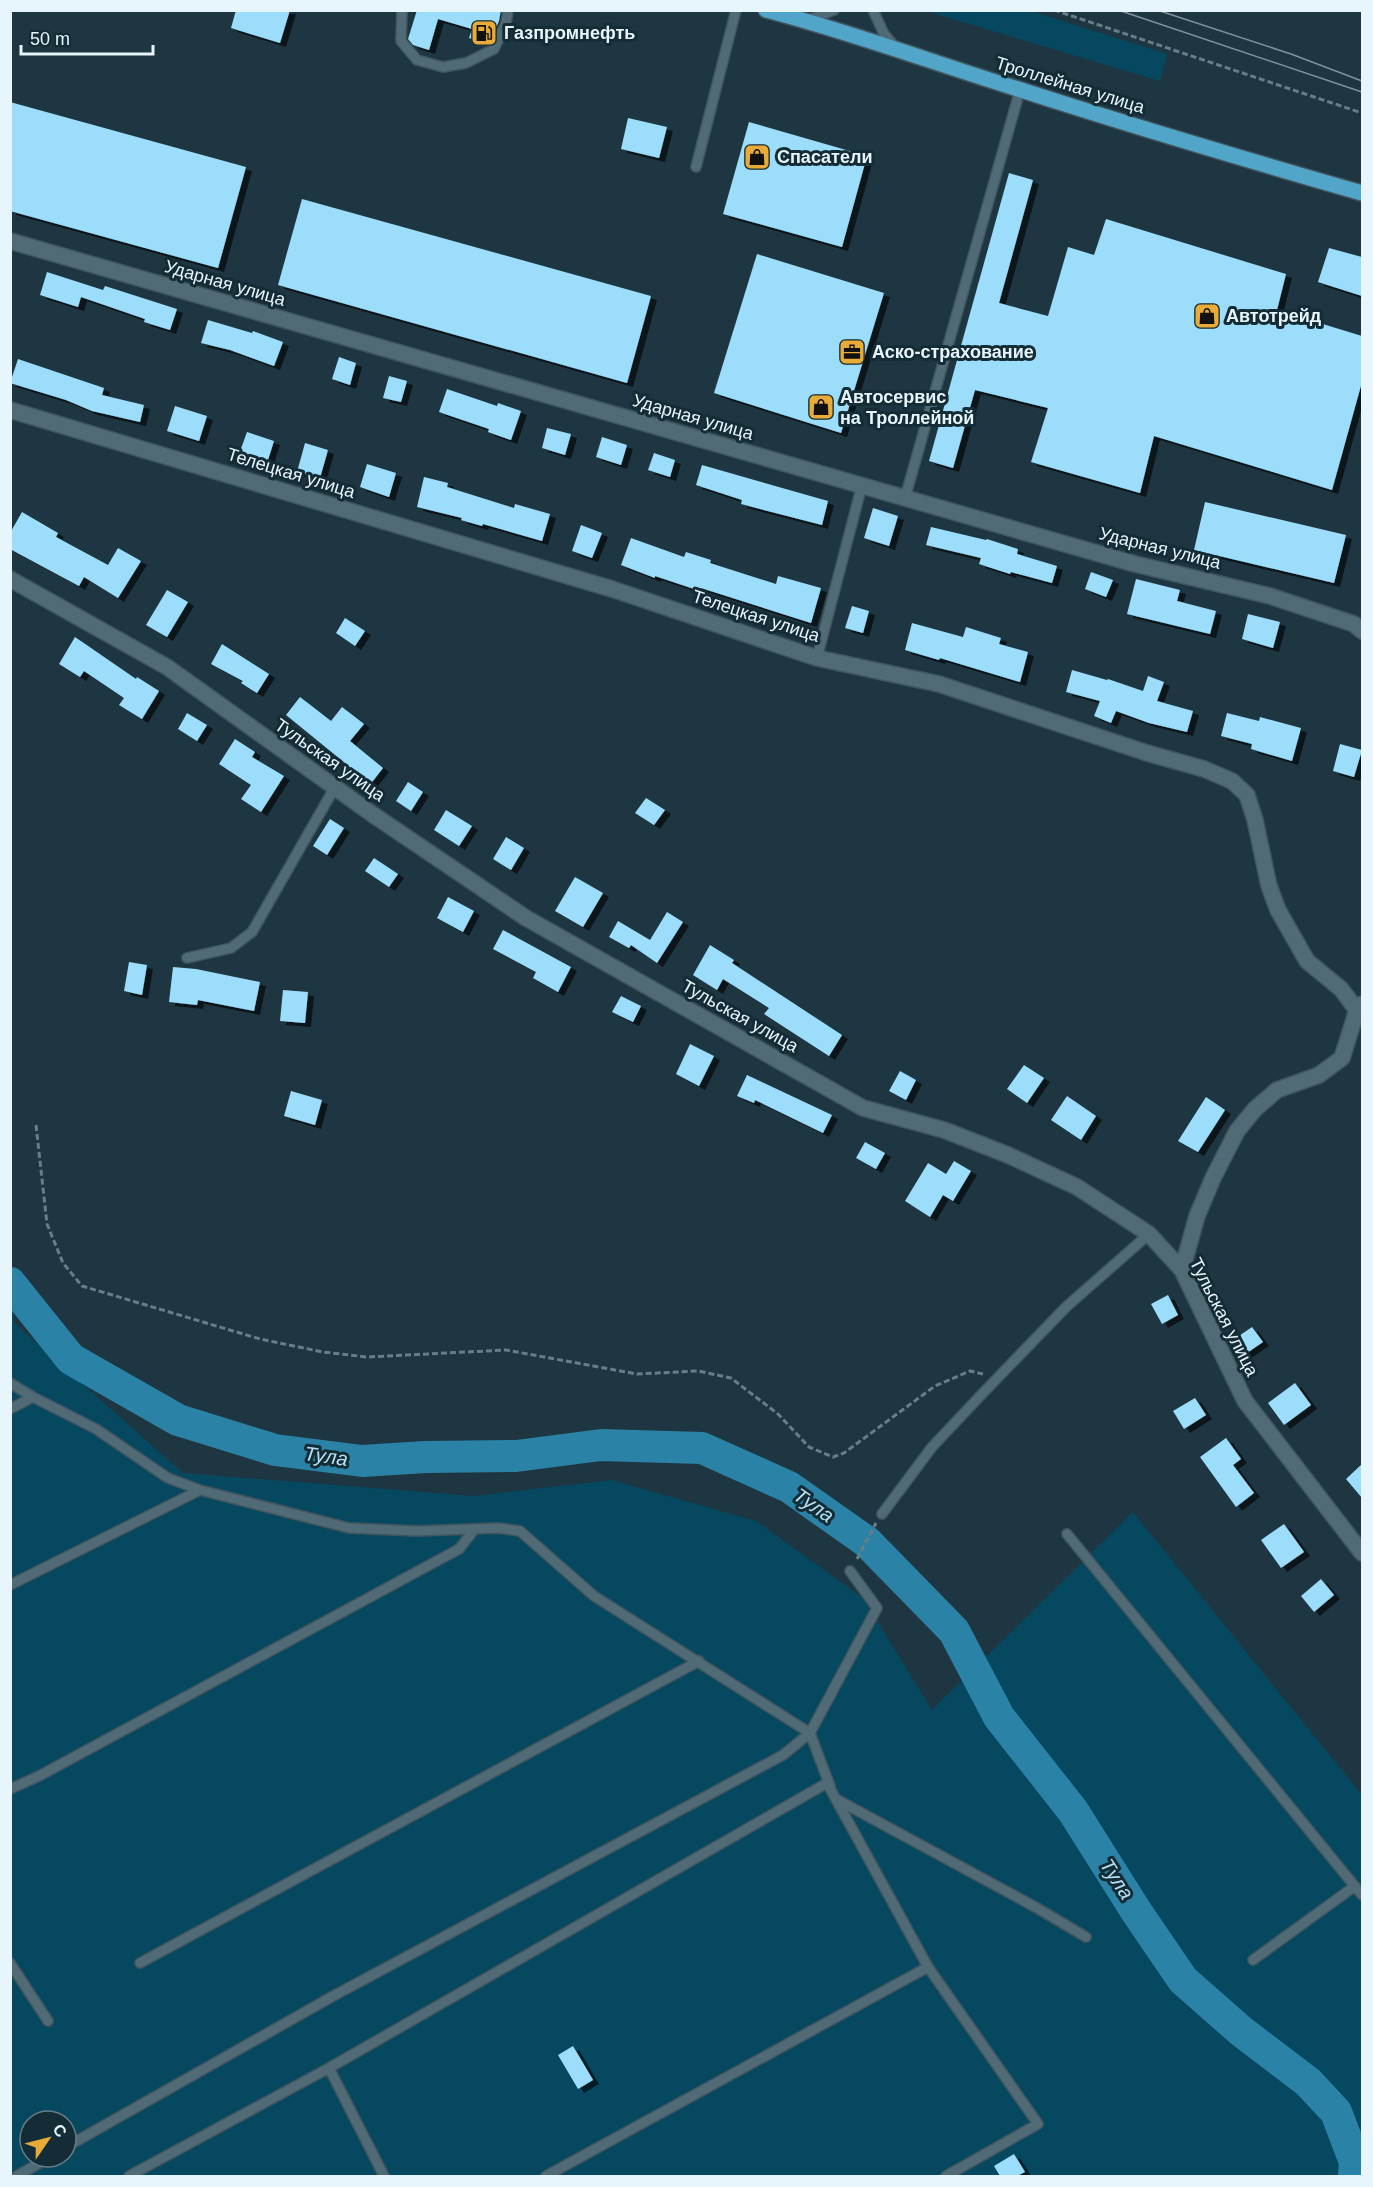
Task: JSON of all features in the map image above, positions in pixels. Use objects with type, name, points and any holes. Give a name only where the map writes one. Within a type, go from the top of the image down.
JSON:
[{"type":"main road","name":"Троллейная улица","points":[[766,10],[1254,162],[1362,193]]},
{"type":"street","name":"Ударная улица","points":[[10,241],[1135,564],[1270,596],[1354,624],[1362,631]]},
{"type":"street","name":"Телецкая улица","points":[[10,410],[612,589],[817,658],[939,684],[1147,753],[1204,768],[1232,781],[1247,795],[1255,820],[1269,885],[1278,910],[1307,961],[1360,1007]]},
{"type":"street","name":"Тульская улица","points":[[10,579],[167,667],[335,788],[526,918],[863,1108],[944,1130],[1008,1155],[1077,1187],[1149,1234],[1182,1270],[1245,1401],[1362,1553]]},
{"type":"street","points":[[1182,1270],[1197,1216],[1237,1131],[1255,1109],[1278,1090],[1319,1075],[1342,1059],[1360,1007]]},
{"type":"lane","points":[[402,10],[401,41],[417,60],[443,67],[466,63],[494,50],[506,23],[508,10]]},
{"type":"lane","points":[[696,167],[736,10]]},
{"type":"lane","points":[[806,21],[834,10]]},
{"type":"lane","points":[[873,10],[884,34],[898,51]]},
{"type":"lane","points":[[905,498],[1020,90]]},
{"type":"lane","points":[[817,658],[862,485]]},
{"type":"lane","points":[[187,958],[231,948],[252,932],[335,788]]},
{"type":"lane","points":[[882,1514],[932,1447],[1066,1307],[1149,1234]]},
{"type":"lane","points":[[10,1383],[96,1429],[168,1478],[200,1490],[349,1528],[417,1531],[498,1528],[520,1531],[594,1596],[810,1733],[835,1798],[1086,1937]]},
{"type":"lane","points":[[10,1408],[33,1397]]},
{"type":"lane","points":[[10,1585],[200,1490]]},
{"type":"lane","points":[[10,1789],[39,1776],[459,1549],[474,1530]]},
{"type":"lane","points":[[1067,1534],[1362,1895]]},
{"type":"lane","points":[[78,2140],[346,1990],[783,1755],[810,1733],[877,1608],[850,1571]]},
{"type":"lane","points":[[140,1963],[699,1661]]},
{"type":"lane","points":[[129,2176],[329,2068],[827,1783],[927,1967],[1038,2124],[946,2176]]},
{"type":"lane","points":[[1253,1960],[1355,1886]]},
{"type":"lane","points":[[10,1963],[48,2021]]},
{"type":"lane","points":[[546,2176],[927,1967]]},
{"type":"lane","points":[[329,2068],[384,2176]]},
{"type":"path","points":[[1054,10],[1362,114]]},
{"type":"path","points":[[36,1125],[47,1224],[63,1263],[82,1286],[260,1339],[322,1352],[367,1358],[506,1350],[637,1374],[698,1371],[731,1378],[778,1414],[809,1447],[833,1456],[844,1453],[935,1386],[970,1371],[999,1377]]},
{"type":"path","points":[[850,1571],[882,1514]]},
{"type":"shaded area","points":[[926,11],[1031,11],[1167,54],[1160,81]]},
{"type":"shaded area","points":[[10,1248],[14,1323],[183,1473],[474,1496],[612,1480],[756,1521],[863,1598],[932,1710],[1133,1512],[1362,1795],[1362,2176],[11,2176]]},
{"type":"building","points":[[236,10],[290,10],[280,43],[231,28]]},
{"type":"building","name":"Газпромнефть","points":[[417,10],[501,10],[489,44],[469,38],[472,29],[438,19],[429,50],[413,45],[408,39]]},
{"type":"building","points":[[10,102],[246,167],[218,268],[10,211]]},
{"type":"building","points":[[628,118],[667,127],[659,158],[621,149]]},
{"type":"building","points":[[749,122],[867,156],[842,247],[723,214]]},
{"type":"building","points":[[1009,173],[1033,180],[999,303],[1048,316],[1068,247],[1094,255],[1106,219],[1286,274],[1277,310],[1362,336],[1362,382],[1332,490],[1154,436],[1140,493],[1031,462],[1048,408],[975,390],[953,468],[929,461]]},
{"type":"building","points":[[302,199],[651,296],[627,383],[278,285]]},
{"type":"building","points":[[1329,248],[1362,257],[1362,296],[1318,282]]},
{"type":"building","points":[[757,254],[884,293],[841,433],[714,393]]},
{"type":"building","points":[[47,272],[103,290],[105,286],[177,309],[170,330],[81,297],[78,307],[40,295]]},
{"type":"building","points":[[208,320],[252,333],[253,331],[283,342],[274,366],[230,350],[201,343]]},
{"type":"building","points":[[339,357],[356,363],[350,385],[332,379]]},
{"type":"building","points":[[18,359],[104,388],[102,395],[144,405],[140,422],[92,411],[66,400],[10,383]]},
{"type":"building","points":[[389,376],[407,381],[401,402],[383,398]]},
{"type":"building","points":[[447,389],[497,406],[498,403],[521,411],[511,440],[488,432],[489,429],[439,412]]},
{"type":"building","points":[[175,406],[207,416],[199,441],[167,431]]},
{"type":"building","points":[[547,428],[571,434],[565,455],[542,448]]},
{"type":"building","points":[[247,432],[274,441],[267,463],[239,454]]},
{"type":"building","points":[[602,437],[627,445],[621,465],[596,457]]},
{"type":"building","points":[[305,443],[328,450],[320,478],[297,472]]},
{"type":"building","points":[[654,453],[675,460],[670,477],[648,470]]},
{"type":"building","points":[[367,464],[396,473],[389,497],[360,487]]},
{"type":"building","points":[[702,465],[828,501],[822,525],[741,504],[742,500],[696,485]]},
{"type":"building","points":[[424,477],[448,483],[447,487],[514,508],[515,504],[550,514],[542,541],[417,507]]},
{"type":"building","points":[[1205,502],[1346,535],[1334,583],[1194,550]]},
{"type":"building","points":[[873,508],[898,516],[889,546],[864,538]]},
{"type":"building","points":[[22,512],[58,533],[56,537],[108,565],[118,548],[141,561],[118,598],[84,577],[79,586],[10,549],[10,533]]},
{"type":"building","points":[[581,525],[602,533],[592,558],[572,551]]},
{"type":"building","points":[[931,527],[987,539],[1018,549],[1017,554],[1057,566],[1052,583],[1011,572],[1010,574],[979,564],[981,558],[926,545]]},
{"type":"building","points":[[631,538],[684,557],[686,552],[711,560],[710,563],[776,584],[778,576],[821,588],[811,623],[701,588],[700,591],[655,576],[655,578],[621,565]]},
{"type":"building","points":[[1091,572],[1113,580],[1106,597],[1085,589]]},
{"type":"building","points":[[1136,579],[1180,590],[1177,601],[1216,611],[1210,634],[1127,614]]},
{"type":"building","points":[[167,590],[188,602],[167,637],[146,625]]},
{"type":"building","points":[[852,606],[869,611],[863,633],[845,628]]},
{"type":"building","points":[[1248,614],[1280,622],[1273,648],[1242,639]]},
{"type":"building","points":[[345,618],[365,631],[355,646],[336,633]]},
{"type":"building","points":[[912,623],[963,637],[966,627],[1001,638],[999,644],[1028,652],[1020,682],[905,650]]},
{"type":"building","points":[[75,637],[136,679],[137,677],[159,691],[142,719],[119,705],[124,698],[84,671],[80,677],[59,664]]},
{"type":"building","points":[[222,644],[269,674],[257,693],[241,683],[243,681],[211,664]]},
{"type":"building","points":[[1072,670],[1143,691],[1148,676],[1164,682],[1157,701],[1193,711],[1187,732],[1149,723],[1116,711],[1111,723],[1094,716],[1100,701],[1066,692]]},
{"type":"building","points":[[300,697],[331,721],[342,707],[364,724],[350,741],[383,768],[369,786],[354,774],[356,772],[286,715]]},
{"type":"building","points":[[187,713],[207,725],[197,741],[178,729]]},
{"type":"building","points":[[1227,713],[1259,721],[1260,717],[1301,728],[1292,761],[1251,749],[1252,744],[1221,736]]},
{"type":"building","points":[[235,739],[255,752],[252,757],[284,776],[261,812],[241,799],[251,785],[219,764]]},
{"type":"building","points":[[1340,744],[1362,750],[1354,777],[1333,771]]},
{"type":"building","points":[[408,782],[423,792],[411,811],[396,801]]},
{"type":"building","points":[[646,798],[665,810],[654,825],[635,813]]},
{"type":"building","points":[[446,810],[472,826],[459,846],[434,830]]},
{"type":"building","points":[[330,819],[344,828],[327,855],[313,846]]},
{"type":"building","points":[[506,837],[524,848],[511,870],[493,859]]},
{"type":"building","points":[[374,858],[398,874],[389,887],[365,871]]},
{"type":"building","points":[[575,877],[603,893],[583,927],[555,911]]},
{"type":"building","points":[[448,897],[474,911],[463,932],[437,918]]},
{"type":"building","points":[[667,912],[683,922],[657,963],[631,945],[629,948],[609,937],[618,921],[650,940]]},
{"type":"building","points":[[503,930],[571,967],[558,992],[533,978],[536,972],[493,949]]},
{"type":"building","points":[[710,945],[734,960],[732,963],[842,1035],[829,1056],[764,1014],[769,1008],[723,979],[717,990],[693,975]]},
{"type":"building","points":[[129,962],[147,965],[142,995],[124,991]]},
{"type":"building","points":[[173,967],[196,969],[260,982],[254,1011],[198,1000],[197,1005],[169,1002]]},
{"type":"building","points":[[283,990],[308,992],[305,1023],[280,1021]]},
{"type":"building","points":[[621,996],[641,1006],[633,1022],[612,1012]]},
{"type":"building","points":[[690,1044],[714,1056],[699,1086],[676,1074]]},
{"type":"building","points":[[1024,1065],[1044,1078],[1027,1103],[1007,1089]]},
{"type":"building","points":[[900,1071],[916,1080],[906,1100],[889,1091]]},
{"type":"building","points":[[747,1075],[832,1115],[823,1133],[755,1100],[754,1103],[737,1096]]},
{"type":"building","points":[[291,1091],[322,1100],[315,1125],[284,1116]]},
{"type":"building","points":[[1067,1096],[1096,1116],[1081,1140],[1051,1120]]},
{"type":"building","points":[[1206,1097],[1225,1110],[1198,1152],[1178,1141]]},
{"type":"building","points":[[865,1142],[885,1153],[876,1169],[856,1158]]},
{"type":"building","points":[[954,1161],[971,1171],[953,1201],[943,1195],[930,1217],[905,1201],[928,1163],[946,1174]]},
{"type":"building","points":[[1168,1295],[1178,1315],[1162,1324],[1151,1304]]},
{"type":"building","points":[[1252,1327],[1263,1342],[1244,1355],[1233,1340]]},
{"type":"building","points":[[1295,1383],[1311,1405],[1284,1425],[1268,1403]]},
{"type":"building","points":[[1195,1398],[1206,1415],[1184,1429],[1173,1411]]},
{"type":"building","points":[[1226,1438],[1241,1459],[1233,1465],[1254,1493],[1236,1507],[1200,1457]]},
{"type":"building","points":[[1362,1464],[1362,1498],[1346,1479]]},
{"type":"building","points":[[1284,1524],[1304,1552],[1281,1568],[1261,1540]]},
{"type":"building","points":[[1321,1579],[1334,1595],[1314,1612],[1301,1596]]},
{"type":"building","points":[[573,2046],[593,2080],[578,2089],[558,2055]]},
{"type":"building","points":[[1014,2154],[1025,2172],[1017,2176],[1000,2176],[994,2166]]},
{"type":"waterway","name":"Тула","points":[[10,1283],[71,1359],[178,1420],[275,1450],[362,1461],[425,1457],[516,1456],[601,1445],[702,1448],[789,1487],[867,1542],[954,1631],[999,1717],[1073,1811],[1183,1980],[1241,2031],[1308,2082],[1336,2112],[1355,2162],[1354,2176]]},
{"type":"tram line","points":[[1118,10],[1362,92]]},
{"type":"tram line","points":[[1157,10],[1291,54],[1362,81]]},
{"type":"place","name":"Газпромнефть","points":[[484,33]]},
{"type":"place","name":"Спасатели","points":[[757,157]]},
{"type":"place","name":"Автотрейд","points":[[1207,316]]},
{"type":"place","name":"Аско-страхование","points":[[852,352]]},
{"type":"place","name":"Автосервис на Троллейной","points":[[821,407]]}]
